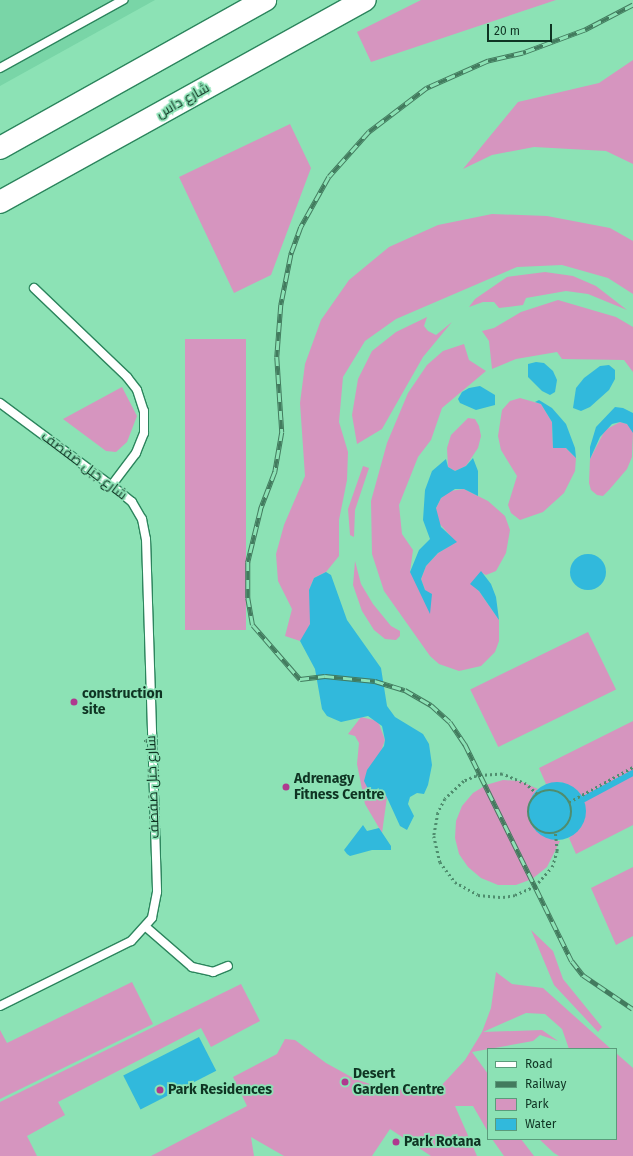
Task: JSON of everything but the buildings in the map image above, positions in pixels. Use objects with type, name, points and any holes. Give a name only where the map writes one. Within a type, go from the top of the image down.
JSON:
[{"type":"street","points":[[0,148],[265,0]]},
{"type":"street","name":"شارع داس","points":[[0,202],[366,0]]},
{"type":"lane","points":[[0,68],[123,0]]},
{"type":"lane","points":[[34,288],[127,377],[137,390],[144,411],[144,433],[136,453],[112,485]]},
{"type":"lane","name":"شارع جَبَل صَفصَف","points":[[0,403],[112,485],[137,509],[146,539],[157,892],[155,908],[146,927],[132,941],[0,1006]]},
{"type":"lane","points":[[146,927],[192,967],[213,972],[228,966]]},
{"type":"path","points":[[569,802],[633,767]]},
{"type":"path","points":[[537,794],[526,784],[502,774],[476,776],[464,781],[446,799],[438,813],[434,836],[440,862],[455,882],[478,894],[503,897],[535,886],[552,867],[557,851],[555,834]]},
{"type":"path","points":[[554,790],[562,793],[569,802],[572,816],[568,824],[555,834],[542,832],[532,824],[528,808],[537,794],[554,790]]},
{"type":"shaded area","points":[[0,0],[155,0],[0,86]]},
{"type":"green space","points":[[421,0],[556,0],[371,62],[357,32]]},
{"type":"green space","points":[[633,60],[633,164],[606,151],[534,147],[492,155],[463,169],[518,102],[599,83]]},
{"type":"green space","points":[[290,124],[311,168],[271,275],[234,293],[179,177]]},
{"type":"green space","points":[[492,214],[547,216],[610,228],[633,241],[633,294],[608,278],[562,265],[517,267],[396,319],[365,341],[343,377],[339,422],[348,452],[347,480],[339,520],[339,556],[326,572],[314,578],[309,590],[312,611],[309,630],[300,641],[285,636],[292,609],[278,581],[276,554],[284,525],[305,476],[300,403],[305,364],[321,320],[349,280],[389,247],[438,225]]},
{"type":"green space","points":[[545,272],[573,276],[596,286],[627,310],[588,294],[566,291],[526,298],[523,305],[499,308],[494,302],[483,302],[469,307],[475,299],[507,277]]},
{"type":"green space","points":[[558,300],[616,317],[633,327],[633,372],[624,360],[562,359],[557,352],[516,359],[492,369],[489,341],[482,331],[494,328],[521,312]]},
{"type":"green space","points":[[427,317],[424,326],[428,331],[436,335],[452,322],[423,357],[382,429],[357,444],[352,415],[358,379],[372,351],[396,332]]},
{"type":"green space","points":[[185,339],[246,339],[246,630],[185,630]]},
{"type":"green space","points":[[464,344],[469,360],[486,371],[442,408],[431,440],[418,457],[399,505],[402,534],[413,550],[410,572],[425,590],[421,579],[426,566],[438,553],[456,542],[437,521],[436,508],[441,498],[450,491],[464,489],[488,501],[505,516],[510,530],[506,553],[496,571],[486,575],[480,572],[479,591],[499,620],[499,641],[495,652],[481,666],[459,671],[439,664],[430,656],[384,591],[372,554],[371,501],[387,443],[408,393],[427,365],[443,351]]},
{"type":"green space","points":[[122,387],[137,416],[127,442],[116,452],[106,451],[63,419]]},
{"type":"green space","points":[[520,398],[541,404],[552,422],[553,448],[566,448],[576,458],[575,471],[564,493],[543,512],[520,520],[511,513],[508,505],[517,476],[501,450],[498,436],[502,410],[510,401]]},
{"type":"green space","points":[[468,418],[475,419],[479,426],[481,436],[478,448],[466,466],[455,471],[448,467],[447,448],[451,435]]},
{"type":"green space","points":[[620,422],[627,424],[633,431],[632,457],[627,469],[609,490],[603,496],[597,495],[591,490],[589,483],[590,459],[605,430]]},
{"type":"green space","points":[[363,466],[369,468],[355,510],[354,537],[350,535],[348,509]]},
{"type":"green space","points":[[355,561],[361,584],[373,604],[391,626],[400,631],[400,636],[396,640],[385,639],[374,630],[362,611],[353,585]]},
{"type":"green space","points":[[588,632],[616,690],[498,747],[470,689]]},
{"type":"green space","points":[[361,717],[378,721],[385,740],[380,754],[367,770],[372,789],[381,790],[387,797],[382,833],[365,804],[357,764],[359,743],[355,736],[348,734]]},
{"type":"green space","points":[[633,721],[633,825],[576,854],[569,838],[581,827],[585,818],[578,791],[561,782],[546,784],[539,768]]},
{"type":"green space","points":[[503,780],[520,781],[538,789],[535,791],[555,841],[560,841],[547,867],[532,879],[516,885],[498,885],[481,878],[468,867],[459,854],[455,838],[456,821],[462,806],[473,793],[486,785]]},
{"type":"green space","points":[[633,867],[633,936],[616,945],[591,888]]},
{"type":"green space","points":[[531,930],[553,951],[563,979],[602,1027],[598,1032],[554,985]]},
{"type":"green space","points":[[496,972],[512,984],[543,988],[610,1048],[569,1048],[562,1029],[545,1014],[526,1013],[483,1032],[542,1030],[558,1041],[540,1035],[533,1041],[487,1048],[487,1049],[472,1052],[487,1073],[487,1130],[473,1106],[455,1106],[477,1156],[431,1156],[390,1129],[372,1156],[284,1156],[251,1137],[254,1156],[151,1156],[247,1106],[233,1077],[277,1054],[285,1039],[295,1040],[326,1063],[355,1079],[373,1085],[392,1090],[440,1087],[465,1060],[482,1032],[491,1008]]},
{"type":"green space","points":[[132,982],[153,1024],[0,1099],[0,1030],[7,1043]]},
{"type":"green space","points":[[241,984],[260,1021],[211,1047],[201,1028],[58,1102],[65,1115],[27,1136],[37,1156],[0,1156],[0,1102]]},
{"type":"green space","points":[[617,1054],[633,1068],[633,1156],[559,1156],[540,1140],[617,1140]]},
{"type":"green space","points":[[493,1140],[522,1140],[534,1156],[504,1156]]},
{"type":"water","points":[[536,362],[544,363],[553,371],[557,380],[555,392],[550,395],[542,391],[528,377],[528,364]]},
{"type":"water","points":[[609,365],[615,370],[615,379],[609,390],[590,407],[581,411],[573,408],[576,388],[584,378],[600,366]]},
{"type":"water","points":[[480,386],[495,395],[495,405],[476,410],[460,403],[458,399],[462,392],[469,388]]},
{"type":"water","points":[[539,400],[552,408],[566,424],[575,448],[576,458],[566,448],[553,448],[552,422],[541,404],[535,402]]},
{"type":"water","points":[[615,407],[623,408],[633,413],[633,433],[627,424],[620,422],[612,424],[600,437],[590,459],[590,447],[596,427]]},
{"type":"water","points":[[473,458],[478,471],[478,496],[464,489],[455,489],[441,498],[436,508],[441,527],[457,542],[438,553],[426,566],[421,579],[425,590],[432,594],[430,614],[410,572],[419,550],[430,539],[423,520],[425,490],[432,471],[446,459],[448,467],[455,471],[466,466]]},
{"type":"water","points":[[588,554],[598,557],[603,562],[606,572],[603,582],[598,587],[588,590],[578,587],[573,582],[570,572],[573,562],[578,557]]},
{"type":"water","points":[[481,571],[491,584],[496,597],[499,620],[479,591],[470,584]]},
{"type":"water","points":[[326,572],[331,575],[347,620],[381,668],[387,706],[395,717],[423,734],[429,744],[432,765],[428,785],[424,794],[417,793],[410,797],[408,804],[414,816],[407,830],[400,826],[384,791],[368,789],[364,781],[367,770],[384,746],[385,740],[382,726],[368,716],[341,722],[327,716],[322,709],[315,669],[300,641],[310,624],[309,590],[314,578]]},
{"type":"water","points":[[551,782],[563,782],[578,790],[586,805],[586,817],[578,832],[563,840],[551,840],[536,832],[528,817],[528,805],[536,790]]},
{"type":"water","points":[[363,825],[367,831],[379,828],[391,846],[391,850],[372,850],[350,856],[347,854],[344,850]]},
{"type":"water","points":[[199,1037],[216,1071],[141,1109],[123,1076]]},
{"type":"waterway","points":[[584,799],[633,773]]},
{"type":"railway","points":[[633,5],[585,30],[523,53],[488,61],[427,88],[369,132],[329,177],[301,227],[291,255],[281,305],[277,357],[282,432],[275,472],[261,509],[248,562],[248,598],[253,625],[300,679],[325,676],[375,681],[405,690],[431,705],[450,722],[465,744],[572,961],[583,975],[633,1009]]},
{"type":"place","name":"construction site","points":[[74,702]]},
{"type":"place","name":"Adrenagy Fitness Centre","points":[[286,787]]},
{"type":"place","name":"Desert Garden Centre","points":[[345,1082]]},
{"type":"place","name":"Park Residences","points":[[160,1090]]},
{"type":"place","name":"Park Rotana","points":[[396,1142]]}]
